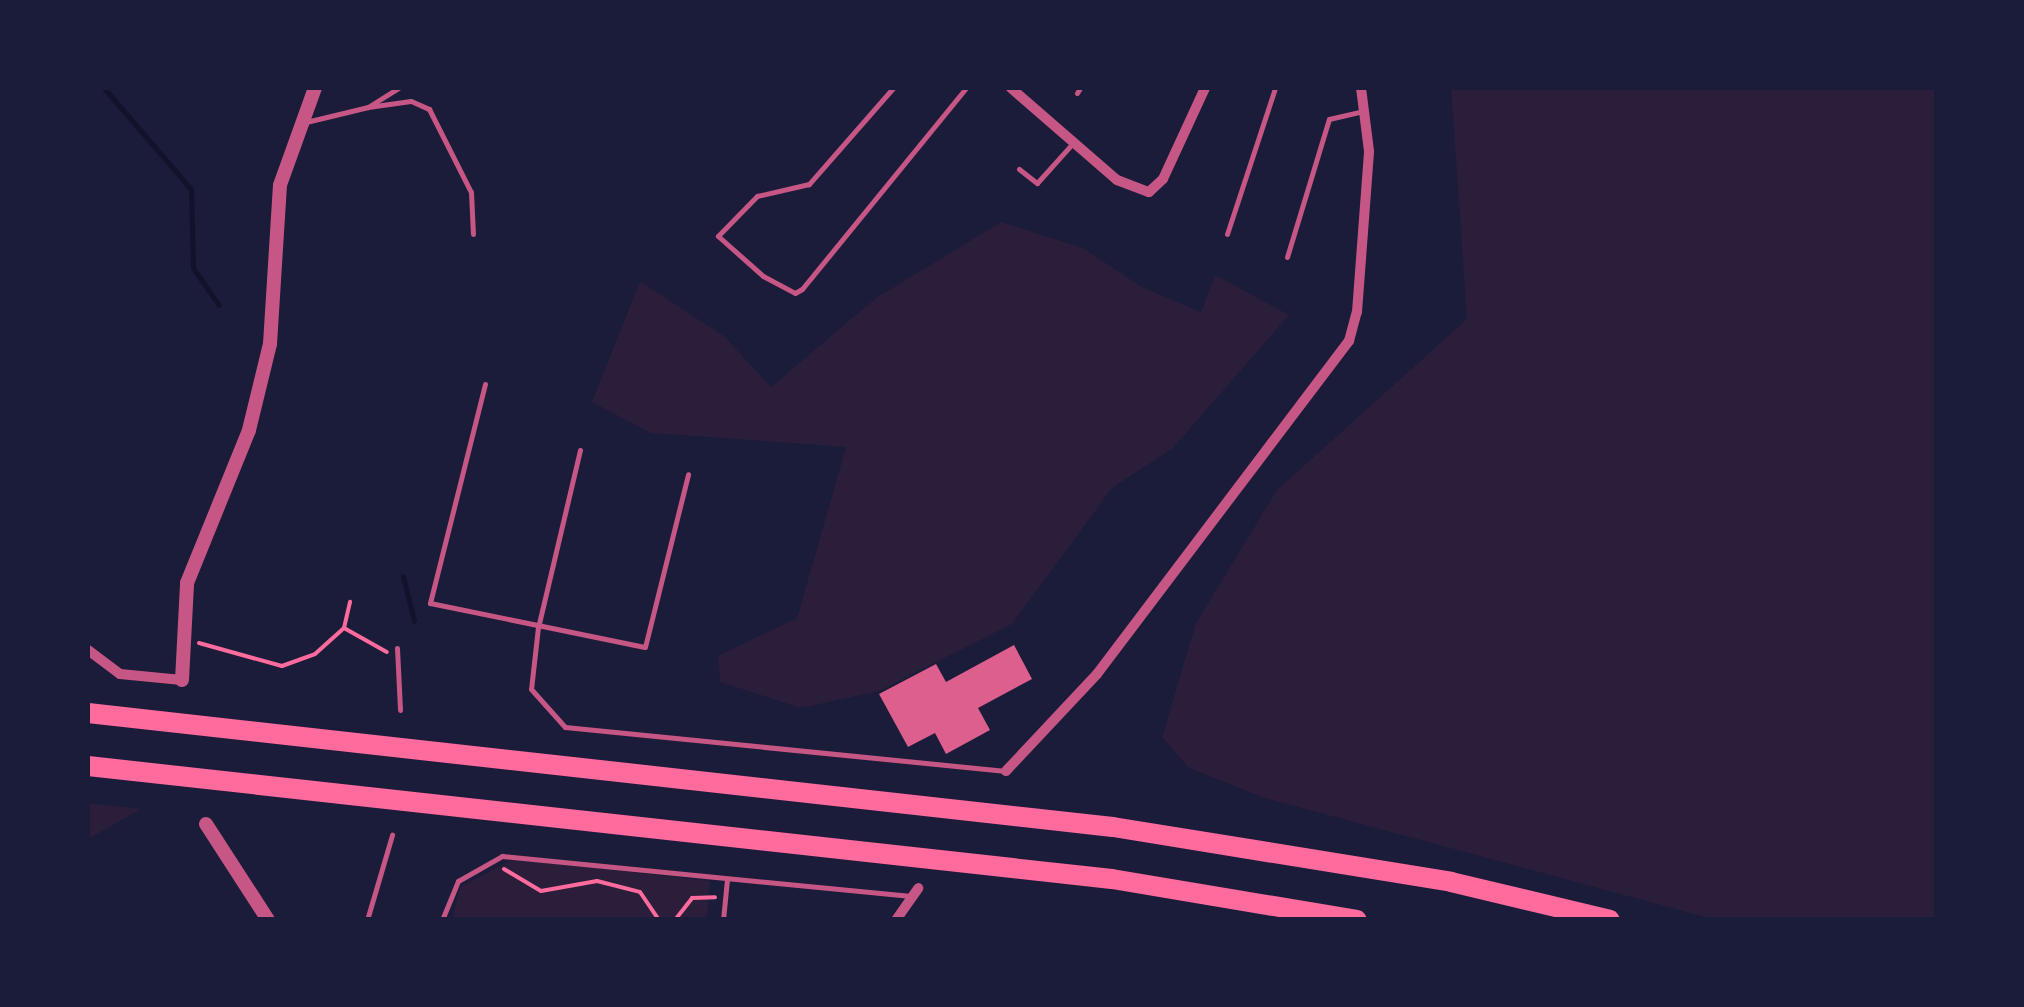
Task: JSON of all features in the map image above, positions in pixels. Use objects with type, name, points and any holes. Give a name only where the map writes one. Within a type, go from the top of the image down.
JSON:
[{"type":"highway","points":[[88,714],[1114,827],[1451,882],[1610,920]]},
{"type":"highway","points":[[88,766],[1094,877],[1357,920]]},
{"type":"street","points":[[88,650],[120,674],[182,680],[187,583],[249,430],[270,344],[280,184],[315,88]]},
{"type":"street","points":[[1012,88],[1117,180],[1149,192],[1163,179],[1200,90]]},
{"type":"street","points":[[1006,771],[1097,674],[1349,341],[1357,312],[1368,152],[1361,88]]},
{"type":"street","points":[[206,824],[268,920]]},
{"type":"street","points":[[896,920],[914,892]]},
{"type":"lane","points":[[368,107],[399,88]]},
{"type":"lane","points":[[893,88],[809,184],[757,196],[718,236],[763,276],[795,293],[802,289],[966,88]]},
{"type":"lane","points":[[1227,234],[1275,88]]},
{"type":"lane","points":[[303,122],[410,101],[429,109],[471,192],[473,234]]},
{"type":"lane","points":[[1286,257],[1329,119],[1364,111]]},
{"type":"lane","points":[[1019,169],[1037,183],[1074,142]]},
{"type":"lane","points":[[485,384],[430,603],[644,647],[688,474]]},
{"type":"lane","points":[[580,450],[538,626],[532,689],[566,727],[1006,771]]},
{"type":"lane","points":[[398,648],[400,710]]},
{"type":"lane","points":[[367,920],[392,835]]},
{"type":"lane","points":[[442,920],[458,881],[510,856],[727,879],[914,892]]},
{"type":"lane","points":[[723,920],[727,879]]},
{"type":"path","points":[[184,639],[282,666],[315,654],[344,628],[350,602]]},
{"type":"path","points":[[344,628],[398,662]]},
{"type":"path","points":[[510,856],[504,869],[510,879],[541,891],[597,881],[640,892],[659,920]]},
{"type":"path","points":[[675,920],[699,895],[725,899]]},
{"type":"shaded area","points":[[1451,88],[1936,88],[1936,919],[1713,919],[1265,798],[1189,768],[1162,737],[1196,623],[1277,490],[1467,319]]},
{"type":"shaded area","points":[[1001,222],[1083,248],[1142,287],[1201,312],[1215,275],[1289,315],[1173,448],[1112,488],[1012,624],[879,691],[801,708],[720,682],[718,656],[797,618],[846,447],[651,433],[592,402],[640,281],[725,337],[771,387],[876,298]]},
{"type":"shaded area","points":[[88,803],[141,809],[88,839]]},
{"type":"shaded area","points":[[514,859],[710,881],[707,919],[452,920],[460,887]]},
{"type":"building","points":[[1014,645],[1032,679],[978,708],[990,730],[946,754],[935,733],[908,747],[879,694],[936,664],[946,682]]},
{"type":"waterway","points":[[104,88],[191,189],[193,268],[219,305]]},
{"type":"waterway","points":[[403,576],[414,621]]}]
